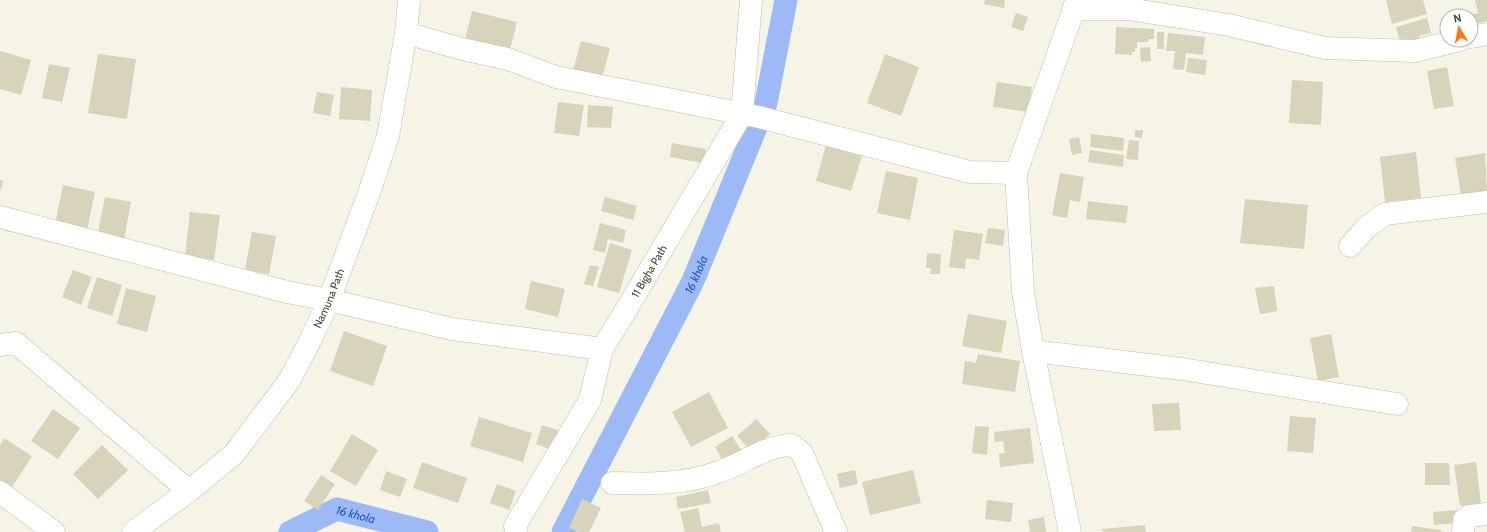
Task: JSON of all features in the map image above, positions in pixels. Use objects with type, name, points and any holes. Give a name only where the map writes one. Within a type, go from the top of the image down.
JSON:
[{"type":"street","name":"Namuna Path","points":[[133,532],[189,491],[234,454],[289,381],[329,300],[388,136],[406,33],[409,0]]},
{"type":"street","name":"11 Bigha Path","points":[[516,532],[515,526],[590,400],[602,349],[750,116],[751,0]]},
{"type":"street","points":[[1070,532],[1033,351],[1023,292],[1016,173],[1075,4],[1144,11],[1229,25],[1325,48],[1415,51],[1439,45]]},
{"type":"street","points":[[406,33],[462,49],[508,59],[556,76],[750,116],[970,172],[1016,173]]},
{"type":"street","points":[[1350,246],[1367,227],[1385,214],[1487,202]]},
{"type":"street","points":[[0,217],[287,292],[329,300],[452,329],[602,349]]},
{"type":"street","points":[[0,345],[16,343],[189,491]]},
{"type":"street","points":[[1033,351],[1182,369],[1397,404]]},
{"type":"street","points":[[612,483],[664,483],[688,480],[721,471],[779,445],[792,445],[802,454],[836,532]]},
{"type":"street","points":[[0,492],[54,532]]},
{"type":"street","points":[[1463,532],[1464,520],[1470,516],[1487,514]]},
{"type":"building","points":[[985,0],[1005,0],[1004,8],[984,4]]},
{"type":"building","points":[[1386,0],[1423,0],[1427,14],[1392,24]]},
{"type":"building","points":[[1475,0],[1487,0],[1487,21],[1479,23],[1479,8],[1477,8]]},
{"type":"building","points":[[472,11],[517,22],[509,54],[464,43]]},
{"type":"building","points":[[1016,13],[1028,17],[1023,31],[1011,27]]},
{"type":"building","points":[[1427,18],[1431,33],[1419,36],[1422,44],[1402,49],[1396,27]]},
{"type":"building","points":[[1116,27],[1154,29],[1154,39],[1149,39],[1148,42],[1137,42],[1137,48],[1135,48],[1135,52],[1132,52],[1132,55],[1115,54]]},
{"type":"building","points":[[1157,32],[1164,32],[1164,49],[1157,49]]},
{"type":"building","points":[[1168,33],[1205,37],[1203,55],[1186,53],[1184,70],[1173,69],[1175,51],[1166,51]]},
{"type":"building","points":[[581,41],[610,48],[602,78],[573,70]]},
{"type":"building","points":[[1150,47],[1151,61],[1141,62],[1140,48]]},
{"type":"building","points":[[0,51],[31,60],[21,95],[0,89]]},
{"type":"building","points":[[98,54],[136,59],[127,119],[88,113]]},
{"type":"building","points":[[885,54],[919,67],[901,116],[867,103]]},
{"type":"building","points":[[1188,58],[1207,60],[1205,75],[1186,72]]},
{"type":"building","points":[[49,64],[70,68],[62,102],[42,98]]},
{"type":"building","points":[[1447,67],[1454,106],[1434,109],[1427,71]]},
{"type":"building","points":[[1292,80],[1323,82],[1321,125],[1289,123]]},
{"type":"building","points":[[997,82],[1032,87],[1028,112],[993,107]]},
{"type":"building","points":[[341,87],[372,90],[370,121],[339,119]]},
{"type":"building","points":[[317,92],[334,95],[330,116],[313,113]]},
{"type":"building","points":[[558,102],[584,105],[579,136],[554,133]]},
{"type":"building","points":[[588,105],[613,107],[611,128],[587,127]]},
{"type":"building","points":[[1135,130],[1143,130],[1142,138],[1135,137]]},
{"type":"building","points":[[1091,134],[1124,138],[1123,151],[1090,147]]},
{"type":"building","points":[[1079,137],[1082,153],[1072,155],[1069,139]]},
{"type":"building","points":[[1129,140],[1139,141],[1138,160],[1126,159]]},
{"type":"building","points":[[672,143],[706,149],[703,163],[670,157]]},
{"type":"building","points":[[826,145],[862,156],[851,191],[816,181]]},
{"type":"building","points":[[1090,150],[1124,155],[1123,167],[1088,162]]},
{"type":"building","points":[[1416,152],[1421,198],[1385,202],[1380,157]]},
{"type":"building","points":[[1485,153],[1487,191],[1461,195],[1455,158]]},
{"type":"building","points":[[886,171],[918,178],[910,220],[877,213]]},
{"type":"building","points":[[1060,173],[1084,177],[1080,202],[1070,200],[1067,218],[1052,215]]},
{"type":"building","points":[[0,180],[3,181],[1,190],[0,190]]},
{"type":"building","points":[[63,185],[95,192],[87,230],[55,224]]},
{"type":"building","points":[[105,197],[131,202],[123,244],[98,232]]},
{"type":"building","points":[[605,197],[637,206],[633,220],[601,211]]},
{"type":"building","points":[[1245,199],[1308,205],[1304,249],[1240,243]]},
{"type":"building","points":[[1088,201],[1128,206],[1126,223],[1086,219]]},
{"type":"building","points":[[190,212],[220,215],[214,260],[185,256]]},
{"type":"building","points":[[600,223],[626,230],[623,243],[608,239],[605,253],[593,250]]},
{"type":"building","points":[[988,228],[1005,230],[1003,246],[985,243]]},
{"type":"building","points":[[954,230],[983,234],[979,260],[966,258],[965,269],[949,267]]},
{"type":"building","points":[[252,232],[276,236],[269,274],[245,270]]},
{"type":"building","points":[[610,243],[632,250],[619,293],[597,287]]},
{"type":"building","points":[[927,253],[941,254],[940,274],[930,274],[931,268],[926,268]]},
{"type":"building","points":[[590,265],[599,267],[593,286],[584,284]]},
{"type":"building","points":[[73,270],[92,277],[81,305],[62,297]]},
{"type":"building","points":[[97,277],[122,285],[112,316],[87,308]]},
{"type":"building","points":[[531,281],[565,289],[558,317],[525,309]]},
{"type":"building","points":[[1274,286],[1277,311],[1260,314],[1255,288]]},
{"type":"building","points":[[126,288],[156,296],[147,332],[117,324]]},
{"type":"building","points":[[968,314],[1007,321],[1001,353],[962,346]]},
{"type":"building","points":[[344,331],[387,346],[373,386],[330,371]]},
{"type":"building","points":[[1331,334],[1339,377],[1318,381],[1310,338]]},
{"type":"building","points":[[978,354],[1020,361],[1015,392],[962,384],[965,361],[976,363]]},
{"type":"building","points":[[709,392],[728,428],[691,447],[672,412]]},
{"type":"building","points":[[1179,403],[1181,430],[1154,431],[1152,404]]},
{"type":"building","points":[[53,409],[80,428],[58,459],[31,441]]},
{"type":"building","points":[[1290,416],[1316,418],[1313,453],[1287,451]]},
{"type":"building","points":[[479,417],[532,433],[523,462],[470,446]]},
{"type":"building","points":[[756,419],[770,434],[751,451],[737,436]]},
{"type":"building","points":[[542,425],[558,430],[552,450],[536,444]]},
{"type":"building","points":[[975,426],[989,427],[987,455],[972,453]]},
{"type":"building","points":[[1030,428],[1034,463],[1000,467],[999,454],[1005,453],[1003,441],[995,442],[994,432]]},
{"type":"building","points":[[352,434],[378,450],[356,486],[330,471]]},
{"type":"building","points":[[732,436],[743,453],[725,465],[715,447]]},
{"type":"building","points":[[4,438],[32,456],[12,487],[0,480],[0,445]]},
{"type":"building","points":[[102,445],[128,470],[98,499],[73,474]]},
{"type":"building","points":[[422,462],[467,478],[458,503],[413,488]]},
{"type":"building","points":[[1476,462],[1481,504],[1460,506],[1454,465]]},
{"type":"building","points":[[1425,463],[1449,463],[1450,485],[1425,485]]},
{"type":"building","points":[[855,470],[858,484],[840,488],[837,474]]},
{"type":"building","points":[[913,470],[921,503],[870,515],[862,482]]},
{"type":"building","points":[[386,471],[407,479],[400,497],[380,490]]},
{"type":"building","points":[[321,475],[335,484],[318,510],[304,501]]},
{"type":"building","points":[[497,484],[516,491],[509,510],[490,503]]},
{"type":"building","points":[[708,490],[711,503],[678,509],[676,497]]},
{"type":"building","points":[[582,499],[601,508],[589,532],[579,532],[569,528]]},
{"type":"building","points":[[987,500],[1013,503],[1011,522],[985,519]]},
{"type":"building","points":[[698,508],[702,527],[719,523],[721,532],[685,532],[680,512]]},
{"type":"building","points":[[1457,510],[1458,523],[1434,525],[1433,512]]},
{"type":"building","points":[[1044,517],[1046,532],[1026,532],[1030,531],[1028,520]]},
{"type":"building","points":[[1145,525],[1146,532],[1103,532],[1102,529]]},
{"type":"building","points":[[1412,526],[1441,530],[1441,532],[1411,532]]},
{"type":"waterway","name":"16 khola","points":[[563,532],[693,281],[766,103],[786,0]]},
{"type":"waterway","name":"16 khola","points":[[290,532],[337,509],[427,532]]}]
